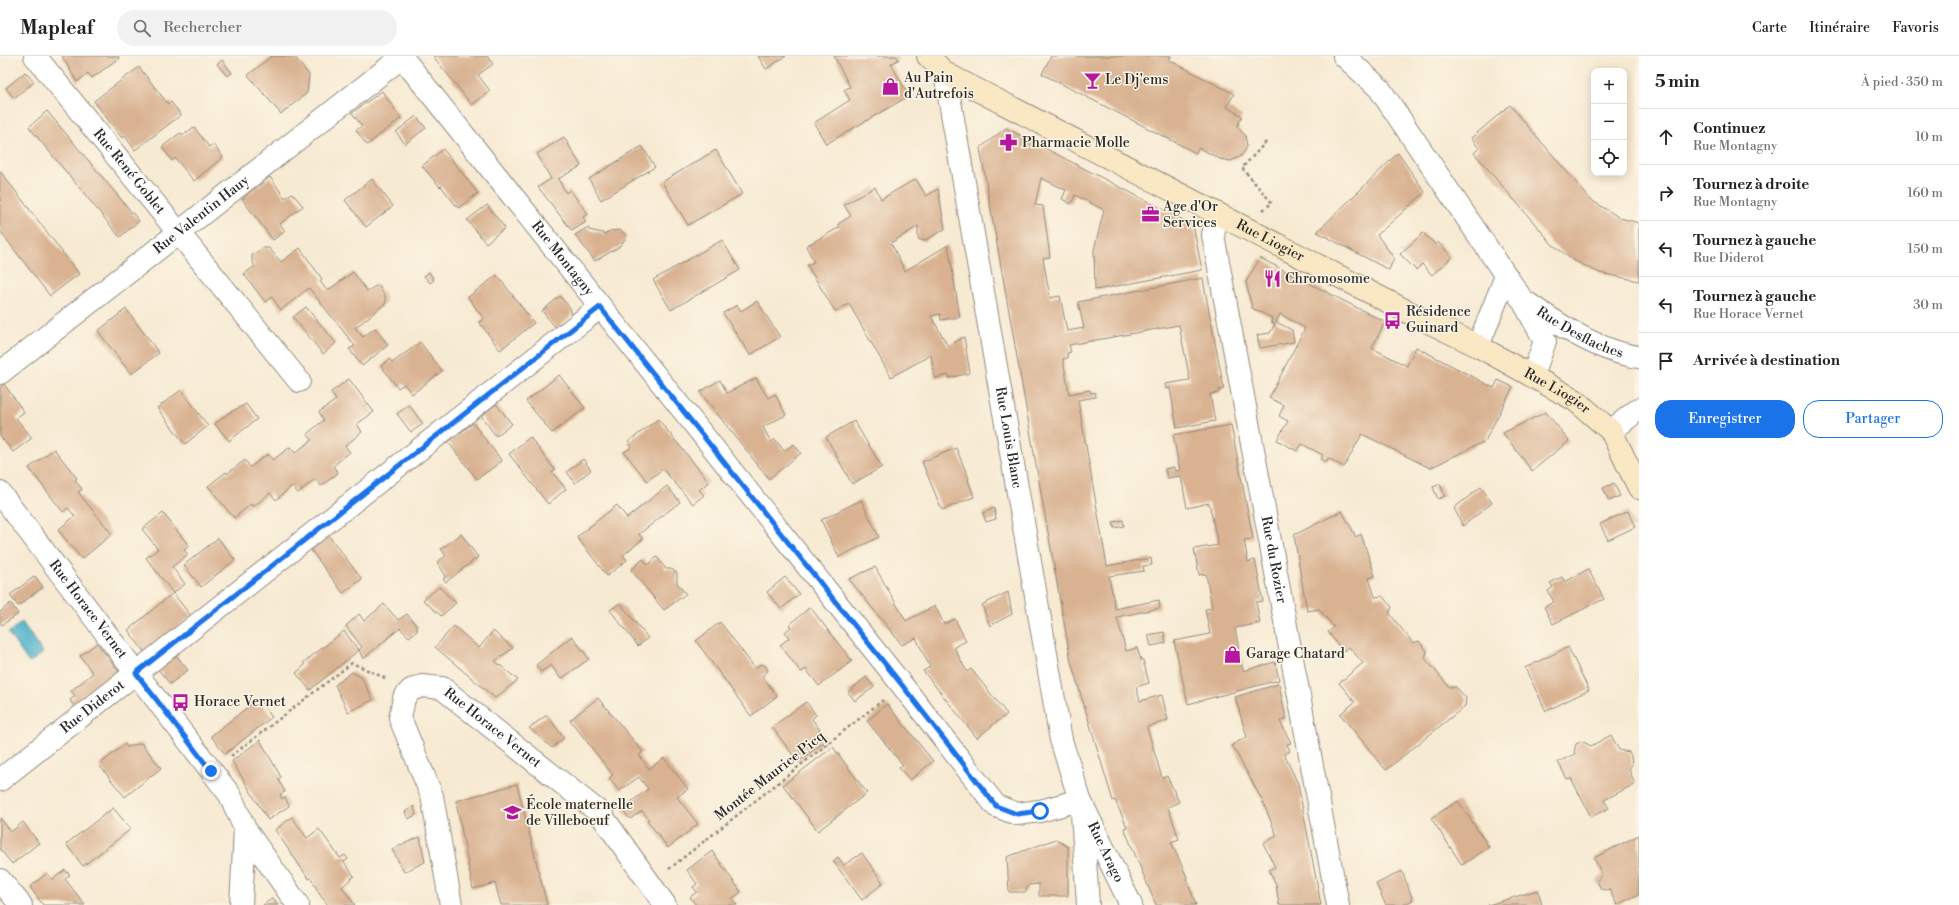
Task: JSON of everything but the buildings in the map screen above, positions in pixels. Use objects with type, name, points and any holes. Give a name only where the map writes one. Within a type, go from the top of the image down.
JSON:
[{"type":"street","name":"Rue René Goblet","points":[[35,56],[299,381]]},
{"type":"street","name":"Rue Valentin Hauy","points":[[0,373],[401,56]]},
{"type":"street","name":"Rue Montagny","points":[[401,56],[902,685],[996,806],[1017,814],[1040,811],[1080,800]]},
{"type":"street","name":"Rue Liogier","points":[[928,56],[944,73],[1533,375],[1575,400],[1611,431]]},
{"type":"street","points":[[1344,56],[1379,88],[1523,301],[1546,340],[1533,375]]},
{"type":"street","name":"Rue Louis Blanc","points":[[944,73],[1061,740],[1080,800]]},
{"type":"street","name":"Rue du Rozier","points":[[1218,214],[1213,235],[1338,905]]},
{"type":"street","points":[[1478,346],[1506,276]]},
{"type":"street","name":"Rue Desflaches","points":[[1523,301],[1555,322],[1596,343],[1624,355],[1639,357]]},
{"type":"street","name":"Rue Diderot","points":[[0,780],[600,307]]},
{"type":"street","points":[[1639,409],[1611,431],[1639,488]]},
{"type":"street","name":"Rue Horace Vernet","points":[[0,492],[230,795],[245,828],[298,905]]},
{"type":"street","name":"Rue Horace Vernet","points":[[411,690],[422,686],[442,688],[600,813],[665,905]]},
{"type":"street","points":[[411,690],[404,698],[400,718],[432,796],[451,905]]},
{"type":"street","points":[[1080,800],[1088,905]]},
{"type":"street","name":"Rue Arago","points":[[1080,800],[1131,905]]},
{"type":"street","points":[[241,905],[245,828]]},
{"type":"street","points":[[0,880],[21,905]]},
{"type":"path","points":[[1267,141],[1242,168],[1272,203]]},
{"type":"path","points":[[211,771],[352,663],[411,690]]},
{"type":"path","name":"Montée Maurice Picq","points":[[650,884],[902,685]]},
{"type":"water","points":[[22,622],[43,653],[29,663],[8,633]]},
{"type":"place","name":"Le Dj'ems","points":[[1092,80]]},
{"type":"place","name":"Au Pain d'Autrefois","points":[[891,86]]},
{"type":"place","name":"Pharmacie Molle","points":[[1009,143]]},
{"type":"place","name":"Age d'Or Services","points":[[1150,215]]},
{"type":"place","name":"Chromosome","points":[[1272,279]]},
{"type":"place","name":"Résidence Guinard","points":[[1393,320]]},
{"type":"place","name":"Garage Chatard","points":[[1233,654]]},
{"type":"place","name":"Horace Vernet","points":[[181,702]]},
{"type":"place","name":"École maternelle de Villeboeuf","points":[[513,813]]},
{"type":"route","points":[[211,771],[136,673],[600,307],[902,685],[996,806],[1017,814],[1040,811]]}]
